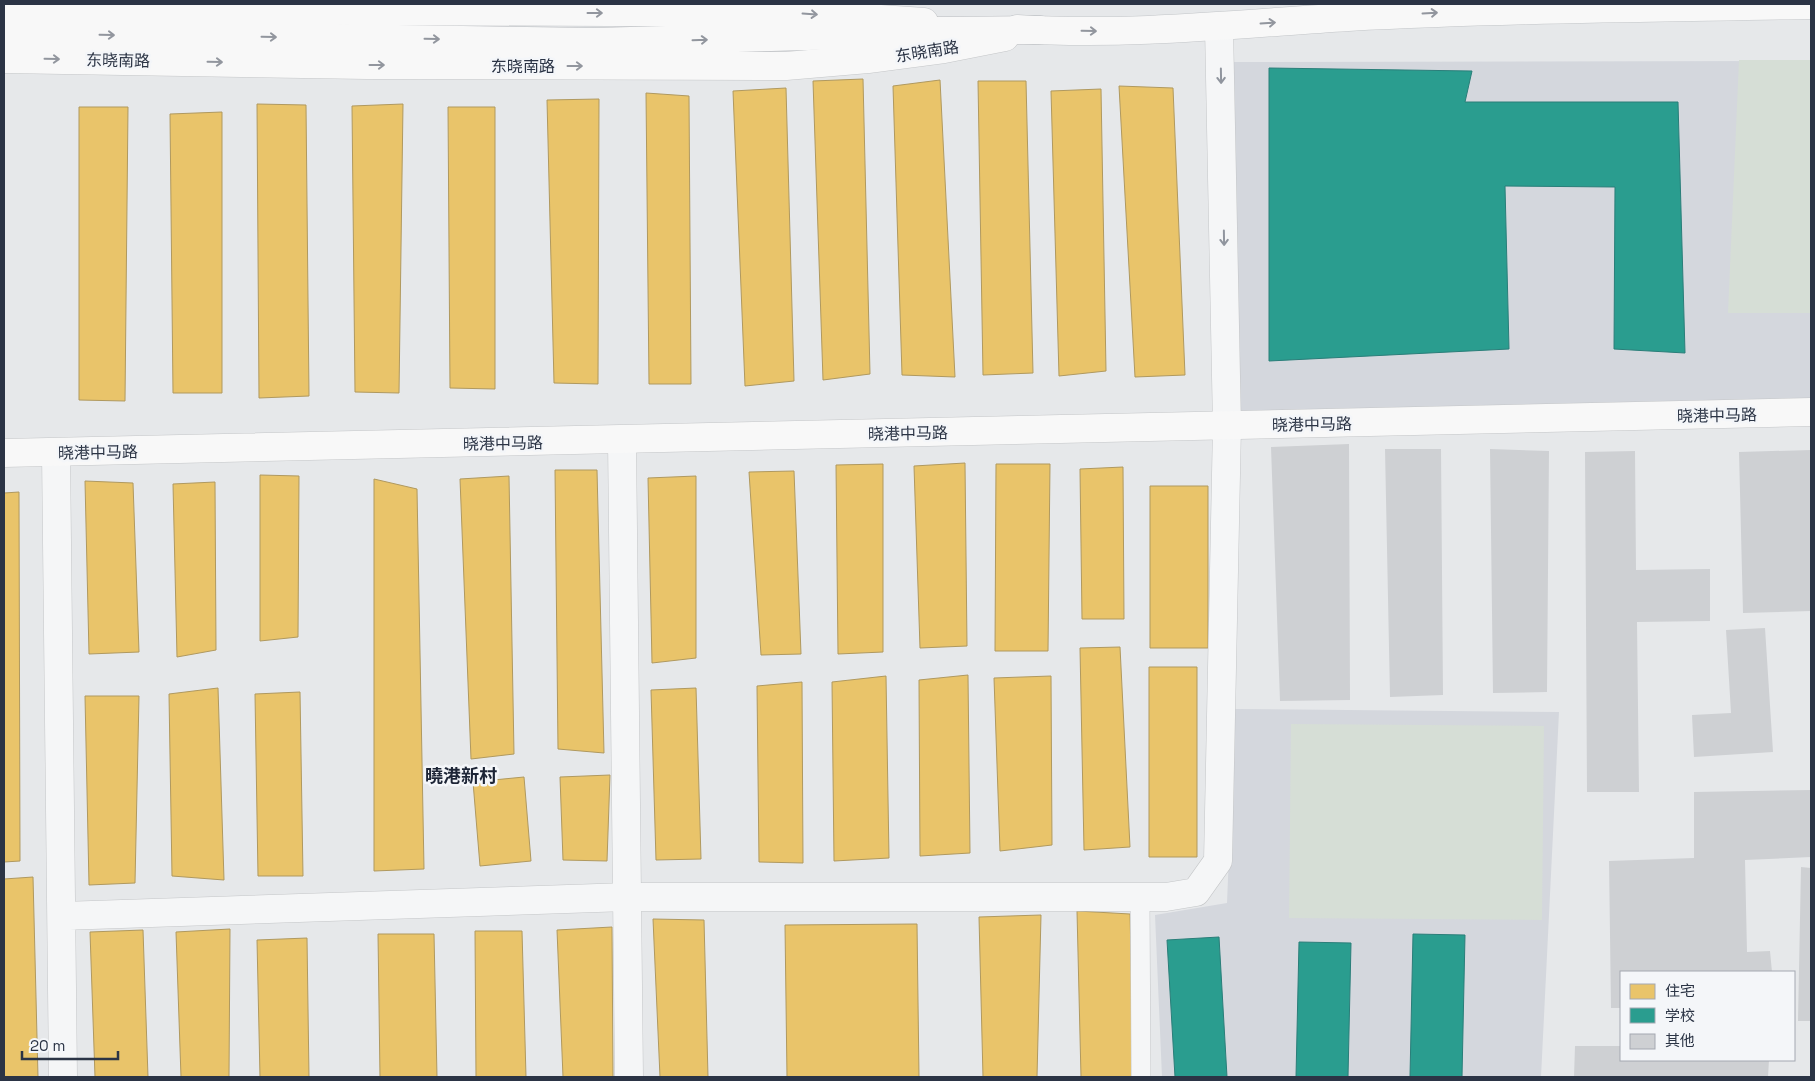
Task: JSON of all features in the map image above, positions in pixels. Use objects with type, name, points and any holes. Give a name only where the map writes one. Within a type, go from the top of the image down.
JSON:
[{"type":"main road","points":[[776,4],[785,4]]},
{"type":"main road","name":"东晓南路","points":[[4,15],[32,12],[172,10],[793,13],[1040,30],[1152,30],[1474,11],[1811,5]]},
{"type":"main road","points":[[4,33],[652,41],[934,31],[1040,30]]},
{"type":"main road","name":"东晓南路","points":[[4,59],[376,65],[786,66],[868,59],[944,49],[1040,30]]},
{"type":"main road","name":"晓港中马路","points":[[4,453],[1811,412]]},
{"type":"street","points":[[62,916],[627,897],[1166,897],[1196,892],[1218,861],[1227,426],[1219,27]]},
{"type":"street","points":[[622,440],[629,1077]]},
{"type":"street","points":[[56,453],[63,1077]]},
{"type":"lane","points":[[1140,897],[1141,1077]]},
{"type":"shaded area","points":[[1739,60],[1811,60],[1811,313],[1728,313]]},
{"type":"shaded area","points":[[1811,61],[1811,413],[1227,426],[1221,62]]},
{"type":"shaded area","points":[[1235,709],[1559,712],[1541,1077],[1162,1077],[1155,915],[1227,903]]},
{"type":"shaded area","points":[[1291,724],[1544,726],[1542,920],[1289,918]]},
{"type":"building: 住宅","points":[[863,79],[870,374],[823,380],[813,81]]},
{"type":"building: 住宅","points":[[940,80],[955,377],[902,375],[893,86]]},
{"type":"building: 住宅","points":[[978,81],[1026,81],[1033,373],[983,375]]},
{"type":"building: 住宅","points":[[1119,86],[1173,88],[1185,375],[1135,377]]},
{"type":"building: 住宅","points":[[786,88],[794,381],[745,386],[733,91]]},
{"type":"building: 住宅","points":[[1101,89],[1106,371],[1059,376],[1051,91]]},
{"type":"building: 住宅","points":[[646,93],[689,96],[691,384],[649,384]]},
{"type":"building: 住宅","points":[[599,99],[598,384],[554,383],[547,100]]},
{"type":"building: 住宅","points":[[257,104],[306,105],[309,396],[259,398]]},
{"type":"building: 住宅","points":[[403,104],[399,393],[355,392],[352,106]]},
{"type":"building: 住宅","points":[[79,107],[128,107],[125,401],[79,400]]},
{"type":"building: 住宅","points":[[448,107],[495,107],[495,389],[450,388]]},
{"type":"building: 住宅","points":[[222,112],[222,393],[173,393],[170,114]]},
{"type":"building: 住宅","points":[[965,463],[967,646],[920,648],[914,466]]},
{"type":"building: 住宅","points":[[883,464],[883,652],[838,654],[836,465]]},
{"type":"building: 住宅","points":[[996,464],[1050,464],[1048,651],[995,651]]},
{"type":"building: 住宅","points":[[1123,467],[1124,619],[1082,619],[1080,469]]},
{"type":"building: 住宅","points":[[555,470],[597,470],[604,753],[558,749]]},
{"type":"building: 住宅","points":[[794,471],[801,654],[761,655],[749,472]]},
{"type":"building: 住宅","points":[[260,475],[299,476],[298,637],[260,641]]},
{"type":"building: 住宅","points":[[509,476],[514,754],[471,759],[460,479]]},
{"type":"building: 住宅","points":[[696,476],[696,658],[652,663],[648,478]]},
{"type":"building: 住宅","points":[[374,479],[417,489],[424,869],[374,871]]},
{"type":"building: 住宅","points":[[85,481],[133,483],[139,652],[89,654]]},
{"type":"building: 住宅","points":[[215,482],[216,650],[177,657],[173,484]]},
{"type":"building: 住宅","points":[[1150,486],[1208,486],[1208,648],[1150,648]]},
{"type":"building: 住宅","points":[[19,492],[20,861],[4,862],[4,493]]},
{"type":"building: 住宅","points":[[1120,647],[1130,847],[1084,850],[1080,648]]},
{"type":"building: 住宅","points":[[1149,667],[1197,667],[1197,857],[1149,857]]},
{"type":"building: 住宅","points":[[968,675],[970,853],[920,856],[919,680]]},
{"type":"building: 住宅","points":[[886,676],[889,858],[834,861],[832,682]]},
{"type":"building: 住宅","points":[[1051,676],[1052,845],[1000,851],[994,678]]},
{"type":"building: 住宅","points":[[802,682],[803,863],[759,862],[757,686]]},
{"type":"building: 住宅","points":[[218,688],[224,880],[172,876],[169,694]]},
{"type":"building: 住宅","points":[[696,688],[701,859],[656,860],[651,690]]},
{"type":"building: 住宅","points":[[300,692],[303,876],[258,876],[255,694]]},
{"type":"building: 住宅","points":[[85,696],[139,696],[135,883],[89,885]]},
{"type":"building: 住宅","points":[[610,775],[607,861],[563,860],[560,777]]},
{"type":"building: 住宅","points":[[524,777],[531,861],[480,866],[473,782]]},
{"type":"building: 住宅","points":[[33,877],[38,1077],[4,1077],[4,879]]},
{"type":"building: 住宅","points":[[1077,911],[1130,914],[1134,1077],[1081,1077]]},
{"type":"building: 住宅","points":[[1041,915],[1037,1077],[983,1077],[979,917]]},
{"type":"building: 住宅","points":[[653,919],[704,920],[708,1077],[660,1077]]},
{"type":"building: 住宅","points":[[917,924],[919,1077],[787,1077],[785,925]]},
{"type":"building: 住宅","points":[[612,927],[613,1077],[563,1077],[557,930]]},
{"type":"building: 住宅","points":[[230,929],[229,1077],[181,1077],[176,932]]},
{"type":"building: 住宅","points":[[143,930],[148,1077],[95,1077],[90,932]]},
{"type":"building: 住宅","points":[[475,931],[522,931],[526,1077],[476,1077]]},
{"type":"building: 住宅","points":[[378,934],[434,934],[437,1077],[380,1077]]},
{"type":"building: 住宅","points":[[307,938],[309,1077],[260,1077],[257,940]]},
{"type":"building: 学校","points":[[1269,68],[1472,71],[1465,102],[1678,102],[1685,353],[1614,349],[1615,187],[1505,186],[1509,349],[1269,361]]},
{"type":"building: 学校","points":[[1413,934],[1465,935],[1462,1077],[1410,1077]]},
{"type":"building: 学校","points":[[1219,937],[1227,1077],[1175,1077],[1167,940]]},
{"type":"building: 学校","points":[[1299,942],[1351,943],[1348,1077],[1296,1077]]},
{"type":"building: 其他","points":[[1349,444],[1350,700],[1280,701],[1271,447]]},
{"type":"building: 其他","points":[[1385,449],[1441,449],[1443,695],[1390,697]]},
{"type":"building: 其他","points":[[1490,449],[1549,451],[1547,692],[1493,693]]},
{"type":"building: 其他","points":[[1811,450],[1811,611],[1743,613],[1739,452]]},
{"type":"building: 其他","points":[[1635,451],[1636,570],[1710,569],[1710,621],[1637,622],[1639,792],[1587,792],[1585,452]]},
{"type":"building: 其他","points":[[1765,628],[1773,752],[1694,757],[1692,715],[1731,713],[1726,630]]},
{"type":"building: 其他","points":[[1811,790],[1811,857],[1745,860],[1747,952],[1770,951],[1772,971],[1620,971],[1620,1008],[1611,1008],[1609,861],[1694,858],[1694,792]]},
{"type":"building: 其他","points":[[1801,867],[1811,868],[1811,1021],[1798,1021]]},
{"type":"building: 其他","points":[[1575,1046],[1620,1046],[1620,1061],[1769,1061],[1768,1077],[1574,1077]]},
{"type":"district","name":"曉港新村","points":[[461,776]]}]
